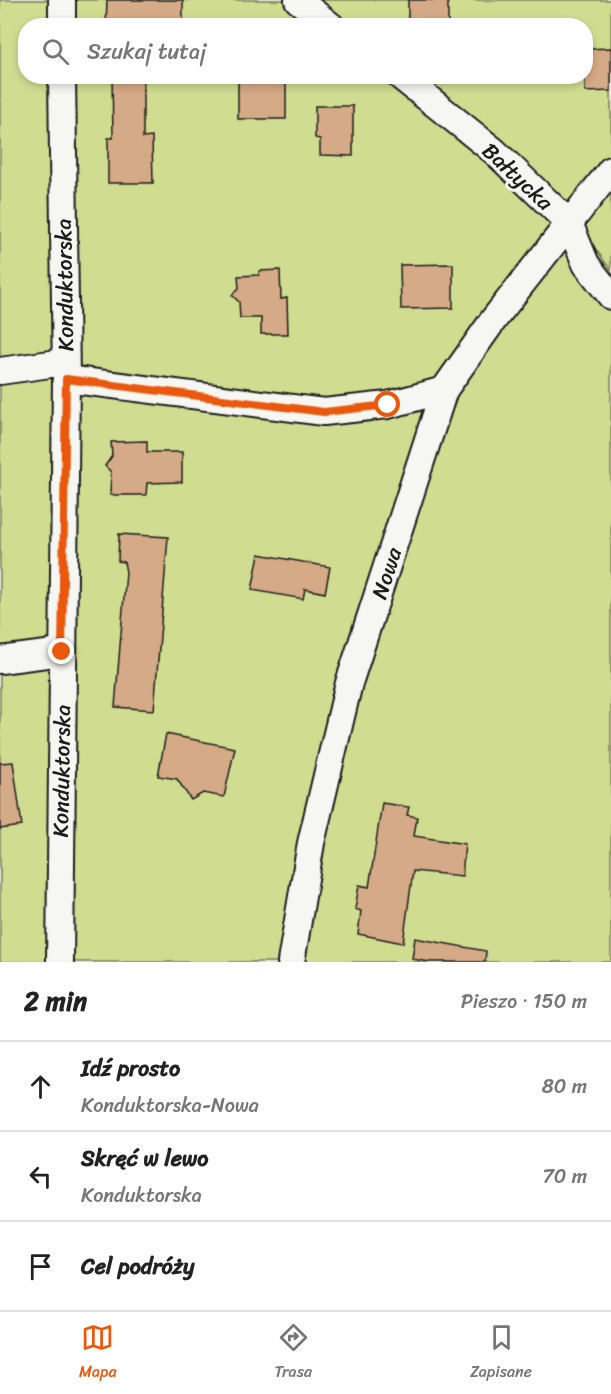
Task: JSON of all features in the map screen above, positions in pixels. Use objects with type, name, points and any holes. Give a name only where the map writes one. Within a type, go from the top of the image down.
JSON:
[{"type":"street","points":[[62,0],[62,18]]},
{"type":"street","name":"Konduktorska","points":[[60,962],[66,371],[62,84]]},
{"type":"street","name":"Bałtycka","points":[[410,84],[495,152],[569,224],[586,264],[611,296]]},
{"type":"street","name":"Nowa","points":[[291,962],[311,843],[349,683],[444,390],[494,319],[611,171]]},
{"type":"street","points":[[0,371],[66,371],[324,412],[388,405],[444,390]]},
{"type":"street","points":[[0,660],[62,652]]},
{"type":"green space","points":[[0,0],[611,0],[611,154],[550,232],[611,289],[611,962],[0,962]]},
{"type":"green space","points":[[611,190],[611,270],[580,228]]},
{"type":"building","points":[[107,0],[183,0],[183,18],[106,18]]},
{"type":"building","points":[[408,0],[448,0],[448,18],[408,18]]},
{"type":"building","points":[[611,48],[611,91],[585,92],[585,84],[593,84],[593,49]]},
{"type":"building","points":[[112,84],[143,84],[143,138],[152,137],[153,183],[108,183],[108,138],[113,138]]},
{"type":"building","points":[[238,84],[286,84],[286,119],[238,119]]},
{"type":"building","points":[[315,106],[353,106],[353,156],[320,155],[320,139],[315,138]]},
{"type":"building","points":[[453,264],[453,308],[401,309],[400,265]]},
{"type":"building","points":[[280,270],[281,299],[287,298],[288,334],[261,334],[261,318],[240,318],[239,302],[232,295],[239,288],[238,276],[259,275],[259,271]]},
{"type":"building","points":[[147,441],[147,452],[182,452],[182,482],[147,483],[146,495],[110,495],[111,472],[105,466],[112,456],[111,442]]},
{"type":"building","points":[[119,534],[168,537],[154,710],[115,707],[126,572],[124,562],[118,561]]},
{"type":"building","points":[[259,554],[330,567],[325,593],[305,589],[303,599],[252,590]]},
{"type":"building","points":[[166,734],[235,748],[224,797],[203,793],[191,800],[177,779],[158,776]]},
{"type":"building","points":[[13,762],[22,826],[0,829],[0,763]]},
{"type":"building","points":[[382,803],[409,807],[407,815],[417,817],[414,836],[465,844],[462,876],[413,871],[403,943],[358,934],[361,911],[355,909],[359,885],[369,887]]},
{"type":"building","points":[[415,938],[486,951],[485,962],[430,962],[412,959]]},
{"type":"route","points":[[62,652],[66,379],[324,412],[388,405]]}]
